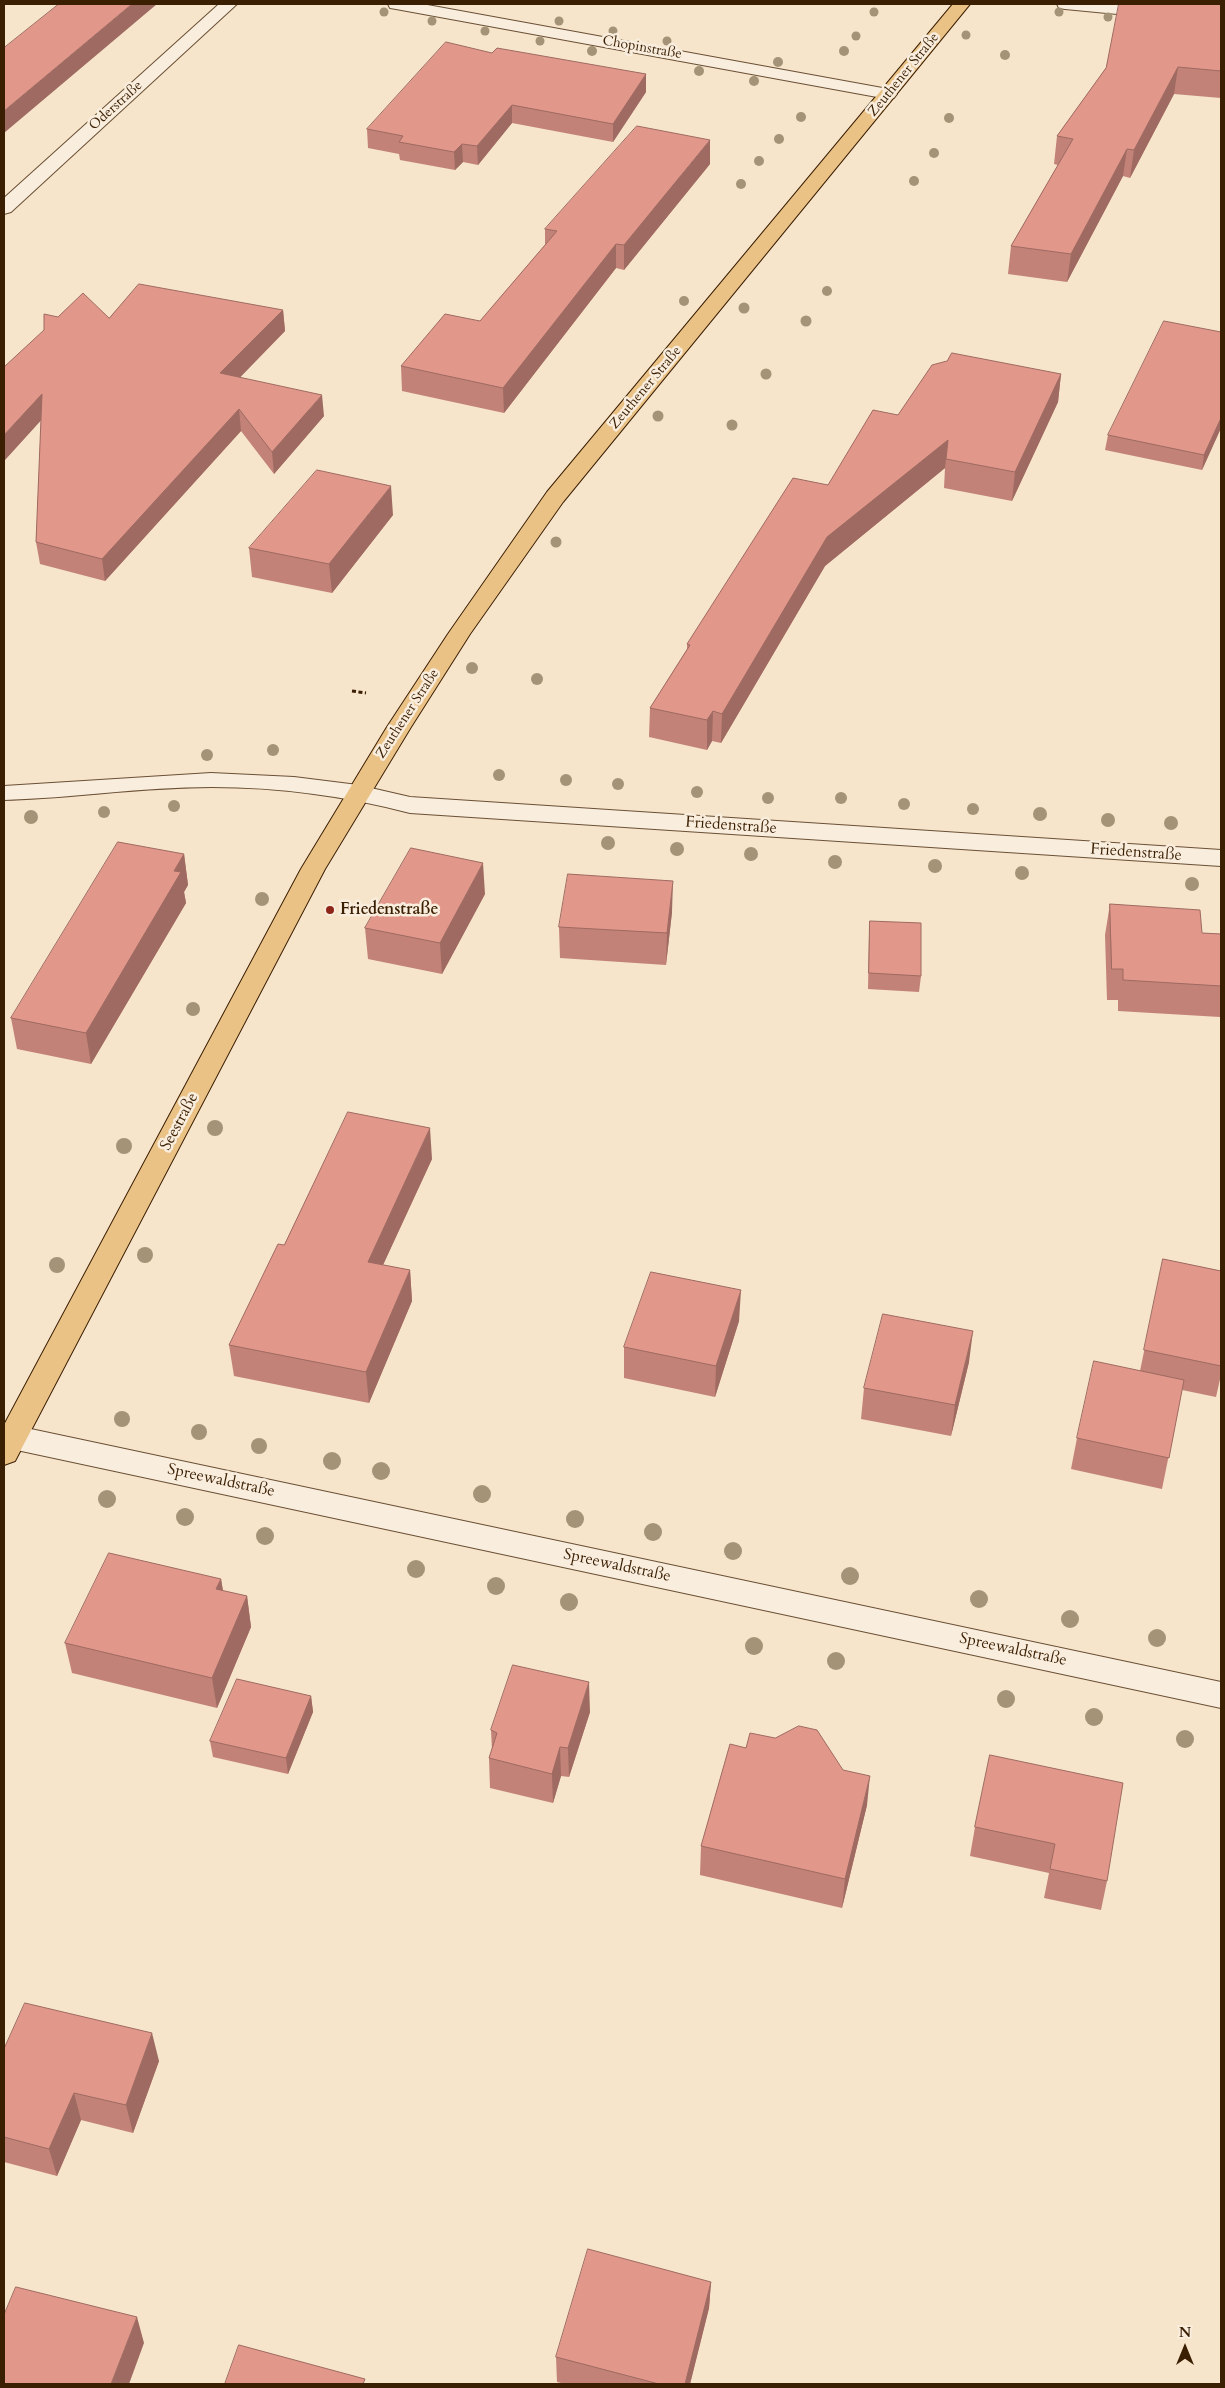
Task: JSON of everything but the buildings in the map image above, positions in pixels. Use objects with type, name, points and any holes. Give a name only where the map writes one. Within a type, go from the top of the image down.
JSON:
[{"type":"main road","name":"Zeuthener Straße","points":[[358,792],[505,566],[556,497],[962,4]]},
{"type":"main road","name":"Seestraße","points":[[8,1445],[313,869],[358,792]]},
{"type":"street","name":"Oderstraße","points":[[4,208],[229,4]]},
{"type":"street","name":"Chopinstraße","points":[[396,4],[888,94]]},
{"type":"street","points":[[1065,4],[1221,19]]},
{"type":"street","name":"Friedenstraße","points":[[4,793],[211,780],[294,784],[358,792],[410,805],[1221,858]]},
{"type":"street","name":"Spreewaldstraße","points":[[8,1445],[1221,1695]]},
{"type":"place","name":"Friedenstraße","points":[[330,910]]}]
